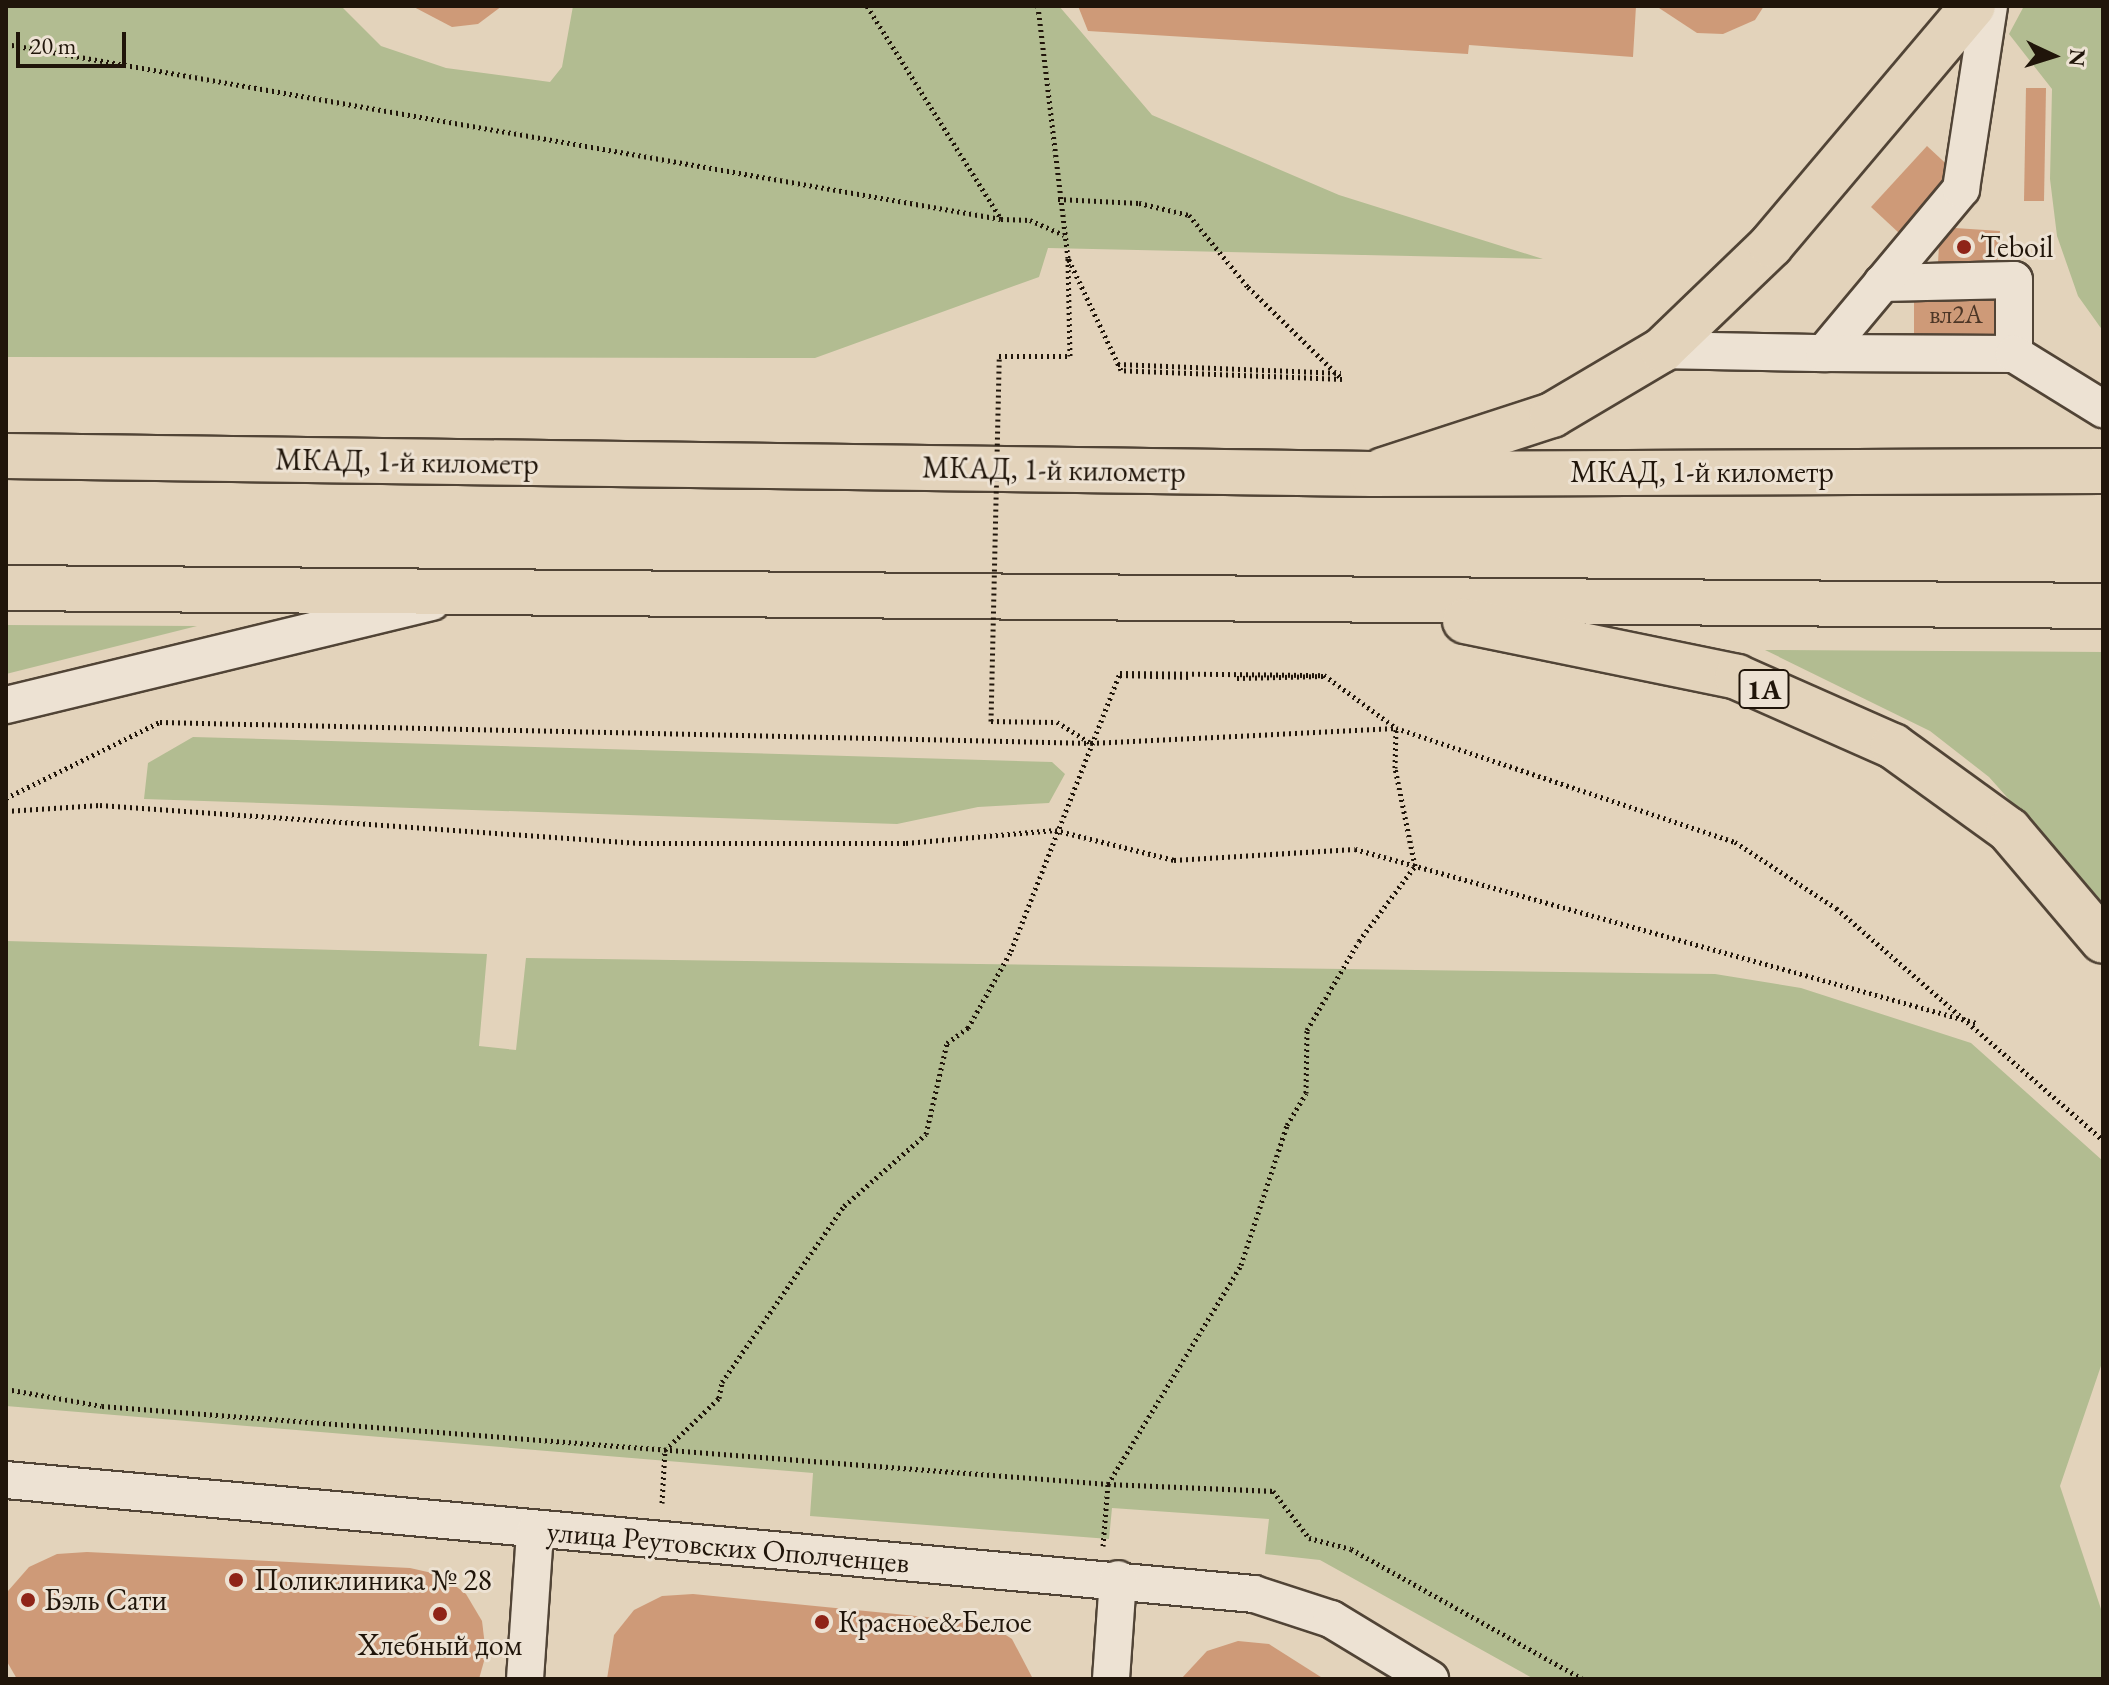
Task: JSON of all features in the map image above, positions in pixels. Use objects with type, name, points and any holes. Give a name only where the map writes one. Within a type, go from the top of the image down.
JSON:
[{"type":"main road","points":[[1372,474],[1552,415],[1662,350],[1771,245],[1973,6]]},
{"type":"main road","points":[[6,448],[86,457]]},
{"type":"main road","name":"МКАД, 1-й километр","points":[[6,456],[1372,474],[2103,471]]},
{"type":"main road","points":[[6,588],[2103,606]]},
{"type":"main road","name":"1A","points":[[1344,601],[1737,677],[1879,739],[2009,830],[2103,941]]},
{"type":"street","points":[[1824,353],[1961,189],[1989,6]]},
{"type":"street","points":[[1882,283],[2014,280],[2014,354]]},
{"type":"street","points":[[1662,350],[2014,354],[2103,409]]},
{"type":"street","points":[[6,705],[472,593]]},
{"type":"street","name":"улица Реутовских Ополченцев","points":[[6,1480],[660,1543],[1109,1578],[1254,1594],[1331,1619],[1430,1679]]},
{"type":"street","points":[[525,1679],[535,1531]]},
{"type":"street","points":[[1109,1578],[1111,1679]]},
{"type":"path","points":[[867,6],[1001,219]]},
{"type":"path","points":[[1038,6],[1058,199],[1068,258],[1070,356],[999,356],[991,721],[1057,722],[1091,743]]},
{"type":"path","points":[[6,44],[1001,219],[1030,220],[1064,235]]},
{"type":"path","points":[[1058,199],[1139,203],[1189,215],[1248,287],[1342,373],[1342,379],[1121,370],[1068,258]]},
{"type":"path","points":[[660,1543],[665,1450],[719,1398],[722,1382],[844,1206],[926,1134],[947,1043],[968,1028],[990,994],[1120,673],[1324,675],[1396,728],[1735,842],[1836,908],[1976,1023],[2103,1140]]},
{"type":"path","points":[[6,798],[160,722],[1091,743],[1396,728]]},
{"type":"path","points":[[1109,1578],[1108,1484],[1241,1265],[1287,1125],[1306,1093],[1307,1030],[1359,941],[1415,866],[1395,768],[1396,728]]},
{"type":"path","points":[[6,811],[100,805],[639,843],[906,843],[1055,830],[1174,860],[1355,849],[1976,1023]]},
{"type":"path","points":[[6,1389],[102,1406],[1108,1484],[1273,1491],[1309,1538],[1351,1549],[1583,1679]]},
{"type":"green space","points":[[6,6],[341,6],[381,46],[446,68],[550,82],[562,67],[573,6],[1059,6],[1152,115],[1339,195],[1543,259],[1048,248],[1039,277],[815,358],[6,357]]},
{"type":"green space","points":[[2024,6],[2103,6],[2103,331],[2078,296],[2057,236],[2050,179],[2052,89],[2009,34]]},
{"type":"green space","points":[[6,625],[197,626],[6,674]]},
{"type":"green space","points":[[1765,650],[2103,652],[2103,905],[1989,777],[1930,731]]},
{"type":"green space","points":[[193,737],[1052,762],[1065,774],[1049,803],[978,807],[897,824],[144,799],[148,763]]},
{"type":"green space","points":[[6,941],[487,954],[479,1046],[516,1050],[526,958],[1715,974],[1801,988],[1971,1043],[2103,1161],[2103,1360],[2060,1486],[2103,1615],[2103,1679],[1534,1679],[1320,1560],[1265,1554],[1269,1519],[1112,1508],[1109,1539],[810,1516],[813,1473],[6,1406]]},
{"type":"building","points":[[412,6],[502,6],[478,24],[452,27]]},
{"type":"building","points":[[1078,6],[1636,6],[1633,57],[1469,45],[1468,54],[1088,31]]},
{"type":"building","points":[[1656,6],[1764,6],[1755,20],[1723,34],[1697,33]]},
{"type":"building","points":[[2026,88],[2046,88],[2044,201],[2024,201]]},
{"type":"building","points":[[1927,146],[1955,172],[1899,233],[1871,207]]},
{"type":"building","points":[[1940,227],[2000,231],[1997,266],[1938,263]]},
{"type":"building","points":[[1997,292],[1998,337],[1914,338],[1914,293]]},
{"type":"building","points":[[87,1552],[410,1568],[441,1575],[466,1594],[482,1621],[486,1654],[479,1679],[17,1679],[6,1660],[8,1591],[29,1567],[57,1554]]},
{"type":"building","points":[[693,1594],[987,1623],[1012,1639],[1033,1679],[607,1679],[614,1635],[634,1610],[662,1596]]},
{"type":"building","points":[[1238,1641],[1269,1644],[1324,1679],[1181,1679],[1207,1651]]},
{"type":"place","name":"Teboil","points":[[1964,247]]},
{"type":"place","name":"Поликлиника № 28","points":[[236,1580]]},
{"type":"place","name":"Бэль Сати","points":[[28,1600]]},
{"type":"place","name":"Хлебный дом","points":[[440,1614]]},
{"type":"place","name":"Красное&Белое","points":[[822,1622]]}]
